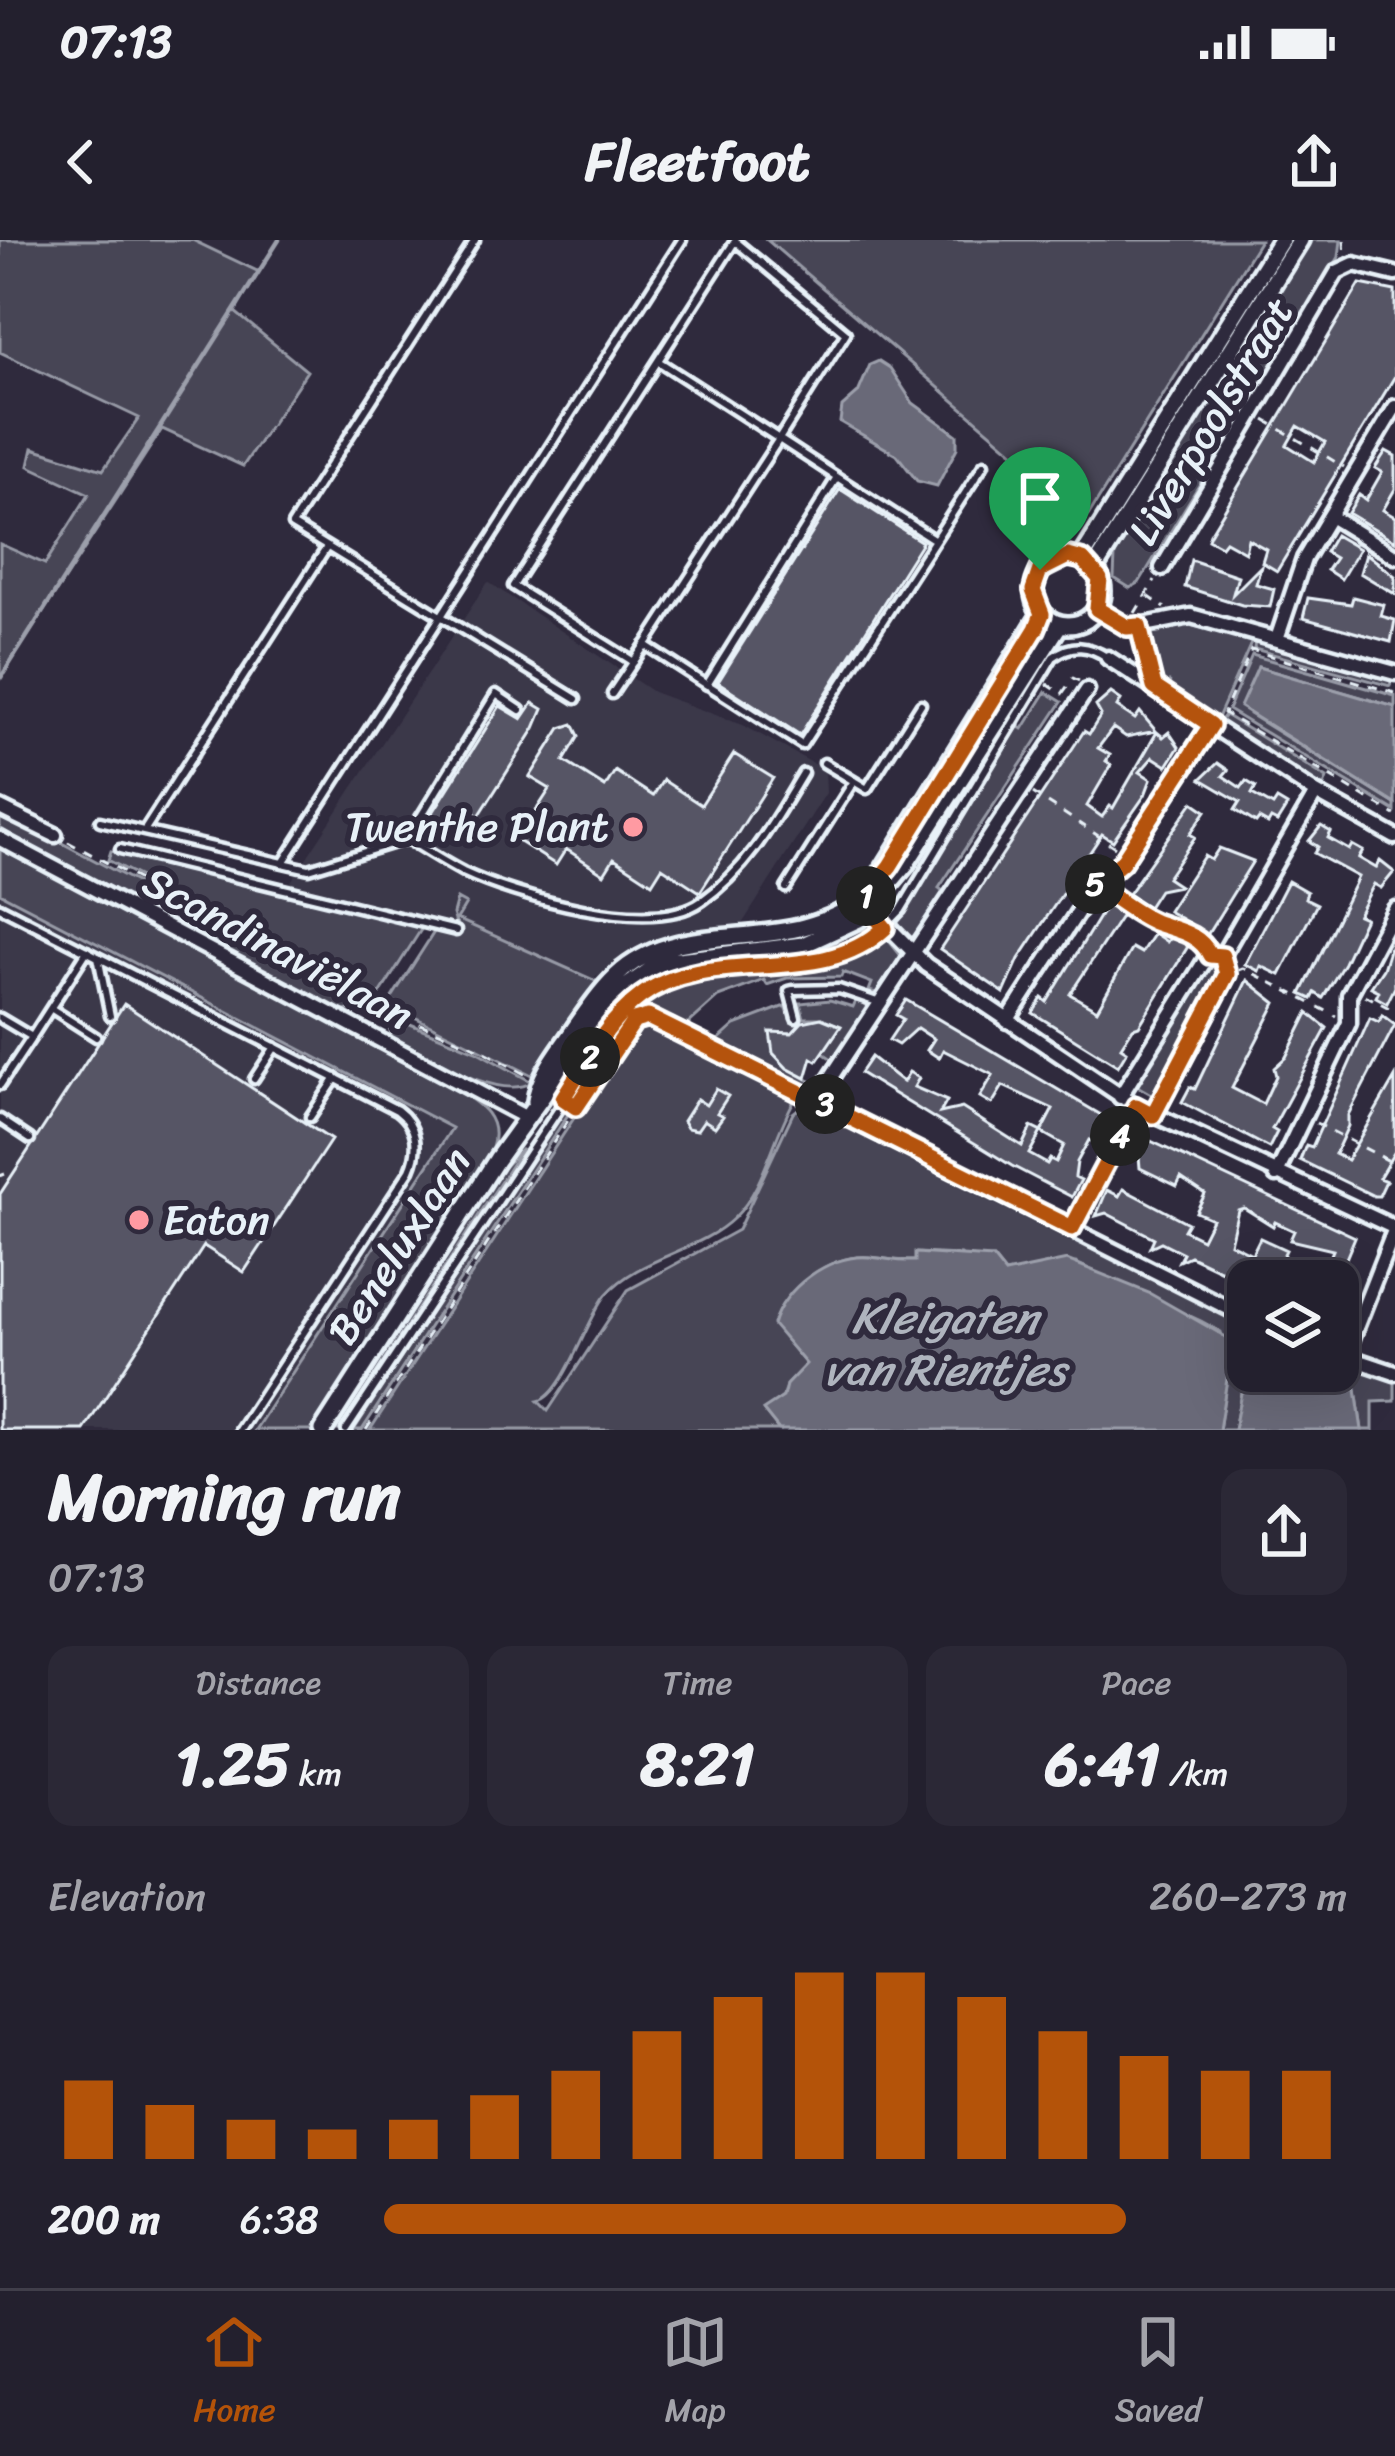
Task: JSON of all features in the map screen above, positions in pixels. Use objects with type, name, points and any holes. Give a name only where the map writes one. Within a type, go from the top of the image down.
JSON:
[{"type":"street","points":[[1087,564],[1281,240]]},
{"type":"street","points":[[1087,564],[1300,240]]},
{"type":"street","points":[[1345,265],[1395,274]]},
{"type":"street","name":"Liverpoolstraat","points":[[1162,568],[1345,265]]},
{"type":"street","points":[[1277,639],[1304,559],[1395,407]]},
{"type":"street","points":[[1380,432],[1395,441]]},
{"type":"street","points":[[1330,516],[1395,556]]},
{"type":"street","points":[[1055,559],[1087,564],[1102,590],[1097,609],[1077,624],[1060,624],[1042,614],[1033,590],[1040,570],[1055,559]]},
{"type":"street","points":[[1097,609],[1133,627],[1191,616],[1395,673]]},
{"type":"street","name":"Beneluxlaan","points":[[536,1101],[539,1082],[598,995],[646,956],[701,941],[799,932],[866,905],[1042,614]]},
{"type":"street","name":"Beneluxlaan","points":[[323,1430],[536,1101],[550,1090],[616,994],[645,970],[680,958],[803,945],[847,927],[905,865],[1060,624]]},
{"type":"street","points":[[1133,627],[1154,687]]},
{"type":"street","points":[[1108,658],[1316,793],[1395,837]]},
{"type":"street","points":[[816,1100],[1087,685]]},
{"type":"street","points":[[1007,1021],[1095,885],[1126,855],[1211,725]]},
{"type":"street","points":[[1120,1097],[1216,956],[1316,793]]},
{"type":"street","points":[[0,808],[55,836]]},
{"type":"street","name":"Scandinaviëlaan","points":[[0,839],[525,1118]]},
{"type":"street","points":[[866,905],[912,954],[1120,1097],[1395,1228],[1359,1313]]},
{"type":"street","points":[[1276,1175],[1348,1023],[1352,988],[1395,909]]},
{"type":"street","points":[[1153,1115],[1227,974],[1216,956]]},
{"type":"street","points":[[669,1027],[1227,1307]]},
{"type":"street","points":[[1359,1361],[1395,1373]]},
{"type":"lane","points":[[476,240],[292,526],[576,699]]},
{"type":"lane","points":[[283,863],[682,240]]},
{"type":"lane","points":[[612,694],[634,662],[779,439],[846,334],[735,241],[513,586],[634,662]]},
{"type":"lane","points":[[658,361],[934,540]]},
{"type":"lane","points":[[645,645],[802,746],[984,464]]},
{"type":"lane","points":[[707,685],[837,477]]},
{"type":"lane","points":[[144,831],[327,547]]},
{"type":"lane","points":[[346,1430],[619,1016],[655,987],[699,970],[833,957],[885,928],[901,910],[1039,680],[1063,650],[1084,646],[1108,658]]},
{"type":"lane","points":[[100,821],[321,868],[407,839],[496,694],[520,710]]},
{"type":"lane","points":[[824,764],[866,789],[921,704]]},
{"type":"lane","points":[[407,839],[465,873],[605,916],[676,910],[698,905],[748,862],[803,773]]},
{"type":"lane","points":[[786,888],[854,781]]},
{"type":"lane","points":[[120,849],[456,931]]},
{"type":"lane","points":[[0,907],[336,1078],[405,1116],[414,1132],[414,1161],[240,1430]]},
{"type":"lane","points":[[0,1085],[87,951]]},
{"type":"lane","points":[[98,957],[110,1016]]},
{"type":"lane","points":[[796,1018],[789,991],[793,990],[839,989],[880,1003]]},
{"type":"lane","points":[[52,1010],[96,1037]]},
{"type":"lane","points":[[0,1018],[32,1037]]},
{"type":"lane","points":[[254,1079],[275,1046]]},
{"type":"lane","points":[[310,1117],[336,1078]]},
{"type":"lane","points":[[0,1119],[30,1138]]},
{"type":"path","points":[[1344,240],[1345,265]]},
{"type":"path","points":[[1253,412],[1356,474]]},
{"type":"path","name":"Liverpoolstraat","points":[[1133,627],[1162,568]]},
{"type":"path","points":[[1147,595],[1174,617]]},
{"type":"path","points":[[1395,693],[1251,650],[1224,713],[1395,815]]},
{"type":"path","points":[[1039,680],[1062,694],[1073,678],[1087,685]]},
{"type":"path","points":[[1024,786],[1126,855]]},
{"type":"path","points":[[55,836],[380,1007],[508,1062],[539,1082]]},
{"type":"path","points":[[1095,885],[1154,922],[1175,926],[1216,956]]},
{"type":"path","points":[[1227,974],[1244,968],[1348,1023]]},
{"type":"path","points":[[1352,988],[1395,1011]]},
{"type":"path","points":[[366,1430],[634,1021],[648,1017],[669,1027]]},
{"type":"path","points":[[563,1098],[576,1107]]},
{"type":"path","points":[[1072,1228],[1136,1106]]},
{"type":"path","points":[[1304,1117],[1395,1164]]},
{"type":"shaded area","points":[[0,240],[192,240],[259,272],[235,312],[307,371],[243,466],[162,429],[0,679],[0,544],[45,564],[89,494],[29,466],[33,448],[103,470],[139,418],[0,352]]},
{"type":"shaded area","points":[[767,240],[1260,240],[1088,516]]},
{"type":"shaded area","points":[[1307,240],[1341,240],[1339,257],[1139,583],[1130,588],[1114,578],[1115,555]]},
{"type":"shaded area","points":[[488,582],[653,692],[743,725],[825,770],[826,793],[742,924],[699,929],[632,948],[592,980],[462,925],[290,883]]},
{"type":"shaded area","points":[[1186,624],[1252,641],[1217,720],[1168,688],[1170,681],[1166,686],[1155,669],[1152,634]]},
{"type":"shaded area","points":[[1255,639],[1392,678],[1390,686],[1254,649]]},
{"type":"shaded area","points":[[1252,655],[1395,696],[1395,707],[1258,667],[1249,714],[1395,804],[1395,811],[1228,710]]},
{"type":"shaded area","points":[[1046,692],[1062,702],[939,888],[947,894],[920,933],[908,939],[896,926],[1018,727],[1023,729]]},
{"type":"shaded area","points":[[1225,715],[1327,778],[1323,789],[1218,724]]},
{"type":"shaded area","points":[[0,812],[368,1004],[342,1012],[24,844],[0,828]]},
{"type":"shaded area","points":[[0,847],[445,1082],[489,1116],[492,1148],[314,1430],[255,1430],[452,1128],[0,893]]},
{"type":"shaded area","points":[[111,851],[424,925],[376,1000],[108,860]]},
{"type":"shaded area","points":[[0,862],[491,1113],[291,1430],[0,1430]]},
{"type":"shaded area","points":[[457,899],[466,904],[457,919],[600,983],[536,1077],[388,1004],[436,929],[459,933],[453,914]]},
{"type":"shaded area","points":[[885,936],[902,957],[880,994],[869,991],[872,983],[843,972],[841,977],[787,978],[767,985],[764,980],[718,997],[686,1026],[716,1042],[735,1025],[785,1006],[791,1022],[800,1020],[802,1028],[792,1033],[770,1032],[777,1050],[773,1053],[787,1068],[819,1086],[816,1089],[805,1089],[645,1014],[632,1019],[581,1094],[576,1091],[577,1099],[570,1099],[622,1022],[644,1001],[672,985],[733,972],[828,963]]},
{"type":"shaded area","points":[[1211,963],[1222,972],[1158,1098],[1132,1083]]},
{"type":"shaded area","points":[[857,998],[870,1009],[835,1061],[823,1053],[840,1026],[821,1018],[804,1018],[800,1003],[830,1000],[853,1007]]},
{"type":"shaded area","points":[[386,1014],[476,1051],[532,1082],[501,1086],[462,1074],[392,1038]]},
{"type":"shaded area","points":[[645,1020],[679,1035],[684,1044],[688,1041],[798,1094],[745,1205],[720,1230],[635,1272],[606,1295],[557,1386],[538,1401],[548,1411],[628,1290],[738,1230],[793,1113],[810,1100],[1227,1311],[1227,1355],[1221,1332],[1076,1263],[1005,1273],[993,1258],[966,1260],[961,1255],[917,1253],[915,1261],[854,1258],[825,1267],[798,1286],[773,1324],[806,1364],[786,1385],[783,1397],[764,1411],[779,1430],[370,1430],[627,1037]]},
{"type":"shaded area","points":[[566,1105],[569,1113],[362,1430],[354,1430]]},
{"type":"shaded area","points":[[522,1149],[339,1430],[332,1430],[502,1169]]},
{"type":"shaded area","points":[[1359,1365],[1395,1377],[1395,1401],[1373,1402],[1373,1430],[1362,1430],[1356,1392]]},
{"type":"shaded area","points":[[1227,1376],[1227,1392],[1241,1392],[1234,1430],[1219,1430]]},
{"type":"water","points":[[879,361],[890,368],[913,403],[957,435],[957,448],[937,486],[917,481],[897,455],[840,422],[842,407],[858,393],[870,365]]},
{"type":"water","points":[[1258,667],[1395,707],[1395,804],[1240,707]]},
{"type":"water","name":"Kleigaten van Rientjes","points":[[915,1253],[993,1258],[1005,1273],[1067,1260],[1149,1293],[1227,1338],[1219,1430],[779,1430],[763,1410],[783,1397],[786,1385],[806,1364],[773,1325],[787,1298],[810,1276],[839,1261],[869,1257],[915,1261]]},
{"type":"water","points":[[1241,1392],[1356,1392],[1362,1430],[1234,1430]]},
{"type":"building","points":[[1360,284],[1395,291],[1395,376],[1277,571],[1262,562],[1266,549],[1248,539],[1245,552],[1225,541],[1221,546],[1208,539]],"holes":[[[1298,426],[1325,442],[1314,462],[1287,445]]]},
{"type":"building","points":[[1386,451],[1395,456],[1395,489],[1383,510],[1395,517],[1395,541],[1348,513],[1359,495],[1366,500],[1382,472],[1375,468]]},
{"type":"building","points":[[840,489],[922,542],[800,735],[718,682]]},
{"type":"building","points":[[1335,535],[1359,549],[1341,579],[1327,570],[1335,558],[1325,552]]},
{"type":"building","points":[[1366,553],[1395,576],[1395,594],[1360,573]]},
{"type":"building","points":[[1191,560],[1238,576],[1233,594],[1261,566],[1256,584],[1274,589],[1270,607],[1242,605],[1185,587]]},
{"type":"building","points":[[1353,597],[1384,605],[1381,616],[1395,620],[1391,642],[1303,618],[1308,598],[1351,604]]},
{"type":"building","points":[[1111,693],[1121,700],[1117,707],[1135,719],[1140,712],[1156,731],[1126,737],[1113,728],[1098,748],[1110,755],[1106,761],[1111,765],[1087,806],[1102,817],[1113,808],[1157,732],[1163,737],[1169,732],[1179,747],[1167,766],[1153,757],[1140,772],[1151,779],[1145,795],[1113,841],[1102,834],[1019,959],[1004,993],[940,949],[1084,731],[1089,734],[1101,715],[1096,706]]},
{"type":"building","points":[[533,703],[543,709],[535,728],[479,816],[466,808],[443,844],[422,830],[500,706],[522,719]]},
{"type":"building","name":"Twenthe Plant","points":[[573,724],[579,736],[564,761],[605,787],[615,771],[653,796],[663,780],[701,805],[734,754],[773,778],[700,892],[662,867],[652,883],[614,858],[604,874],[566,849],[556,865],[517,840],[550,789],[530,777],[561,728]]},
{"type":"building","points":[[1218,763],[1228,770],[1223,776],[1241,788],[1246,781],[1256,787],[1252,794],[1273,806],[1277,800],[1287,806],[1277,822],[1259,819],[1256,823],[1235,810],[1240,802],[1201,779]]},
{"type":"building","points":[[1193,802],[1206,811],[1167,878],[1179,886],[1159,890],[1148,907],[1128,894]]},
{"type":"building","points":[[1321,826],[1331,832],[1328,838],[1349,850],[1352,845],[1363,851],[1359,858],[1376,868],[1380,861],[1394,872],[1381,888],[1374,884],[1358,915],[1365,918],[1344,963],[1323,998],[1315,993],[1312,999],[1301,994],[1358,877],[1314,853],[1318,847],[1309,841]]},
{"type":"building","points":[[1219,848],[1253,861],[1204,940],[1195,935],[1139,1026],[1133,1028],[1121,1047],[1127,1051],[1118,1066],[1033,1013],[1042,998],[1047,1002],[1110,899],[1126,909],[1070,994],[1097,1010],[1132,948],[1141,953],[1154,933],[1167,942],[1171,936],[1179,941],[1190,924],[1168,911],[1204,856],[1211,860]]},
{"type":"building","points":[[1288,881],[1317,904],[1280,975],[1261,966],[1259,971],[1245,964]]},
{"type":"building","points":[[1393,937],[1395,987],[1387,1003],[1371,987],[1383,969]]},
{"type":"building","points":[[1247,980],[1276,1003],[1232,1088],[1263,1104],[1276,1076],[1274,1068],[1286,1057],[1308,1013],[1327,1028],[1272,1129],[1277,1132],[1269,1148],[1182,1102],[1190,1087],[1195,1089]]},
{"type":"building","points":[[906,1000],[1113,1122],[1104,1138],[1098,1134],[1093,1142],[1089,1140],[1077,1162],[1075,1177],[1081,1180],[1072,1197],[860,1073],[871,1057],[903,1082],[909,1072],[919,1078],[914,1087],[947,1101],[940,1113],[962,1108],[1022,1146],[1031,1127],[1041,1132],[1053,1109],[1003,1086],[992,1104],[980,1097],[993,1075],[943,1050],[939,1058],[927,1050],[934,1039],[917,1028],[898,1045],[889,1040],[903,1019],[896,1015]],"holes":[[[1041,1132],[1064,1145],[1056,1162],[1050,1159],[1047,1164],[1029,1154]]]},
{"type":"building","name":"Eaton","points":[[124,1004],[331,1140],[244,1272],[204,1246],[84,1430],[0,1430],[0,1194]]},
{"type":"building","points":[[1382,1015],[1395,1025],[1348,1115],[1335,1154],[1347,1160],[1395,1077],[1395,1151],[1379,1178],[1386,1181],[1379,1196],[1374,1196],[1300,1160],[1306,1145],[1312,1147],[1370,1018],[1379,1022]]},
{"type":"building","points":[[821,1018],[841,1026],[817,1061],[812,1058],[806,1078],[773,1053],[770,1032],[792,1033],[802,1022]]},
{"type":"building","points":[[716,1089],[728,1096],[715,1127],[704,1120],[697,1130],[687,1128],[683,1121],[697,1099],[706,1105]]},
{"type":"building","points":[[1138,1135],[1355,1237],[1345,1260],[1331,1255],[1333,1250],[1290,1240],[1294,1231],[1275,1222],[1273,1226],[1244,1208],[1238,1210],[1230,1243],[1252,1254],[1260,1238],[1286,1250],[1281,1260],[1227,1260],[1226,1273],[1190,1256],[1179,1261],[1183,1253],[1161,1242],[1150,1247],[1154,1238],[1106,1213],[1096,1216],[1107,1190],[1119,1196],[1123,1189],[1188,1223],[1184,1230],[1202,1239],[1212,1219],[1196,1212],[1205,1194],[1181,1178],[1177,1186],[1140,1168],[1139,1156],[1130,1151]]},
{"type":"waterway","points":[[0,679],[279,240]]},
{"type":"place","name":"Twenthe Plant","points":[[633,827]]},
{"type":"place","name":"Eaton","points":[[139,1220]]},
{"type":"route","points":[[1068,556],[1094,569],[1102,590],[1097,609],[1127,627],[1139,626],[1154,687],[1211,725],[1122,862],[1095,885],[1154,922],[1175,926],[1206,946],[1210,955],[1222,956],[1227,974],[1153,1115],[1136,1106],[1072,1228],[648,1017],[634,1021],[576,1107],[563,1098],[619,1016],[655,987],[699,970],[833,957],[885,928],[862,900],[890,866],[1036,629],[1042,614],[1033,590],[1040,570],[1068,556]]}]
